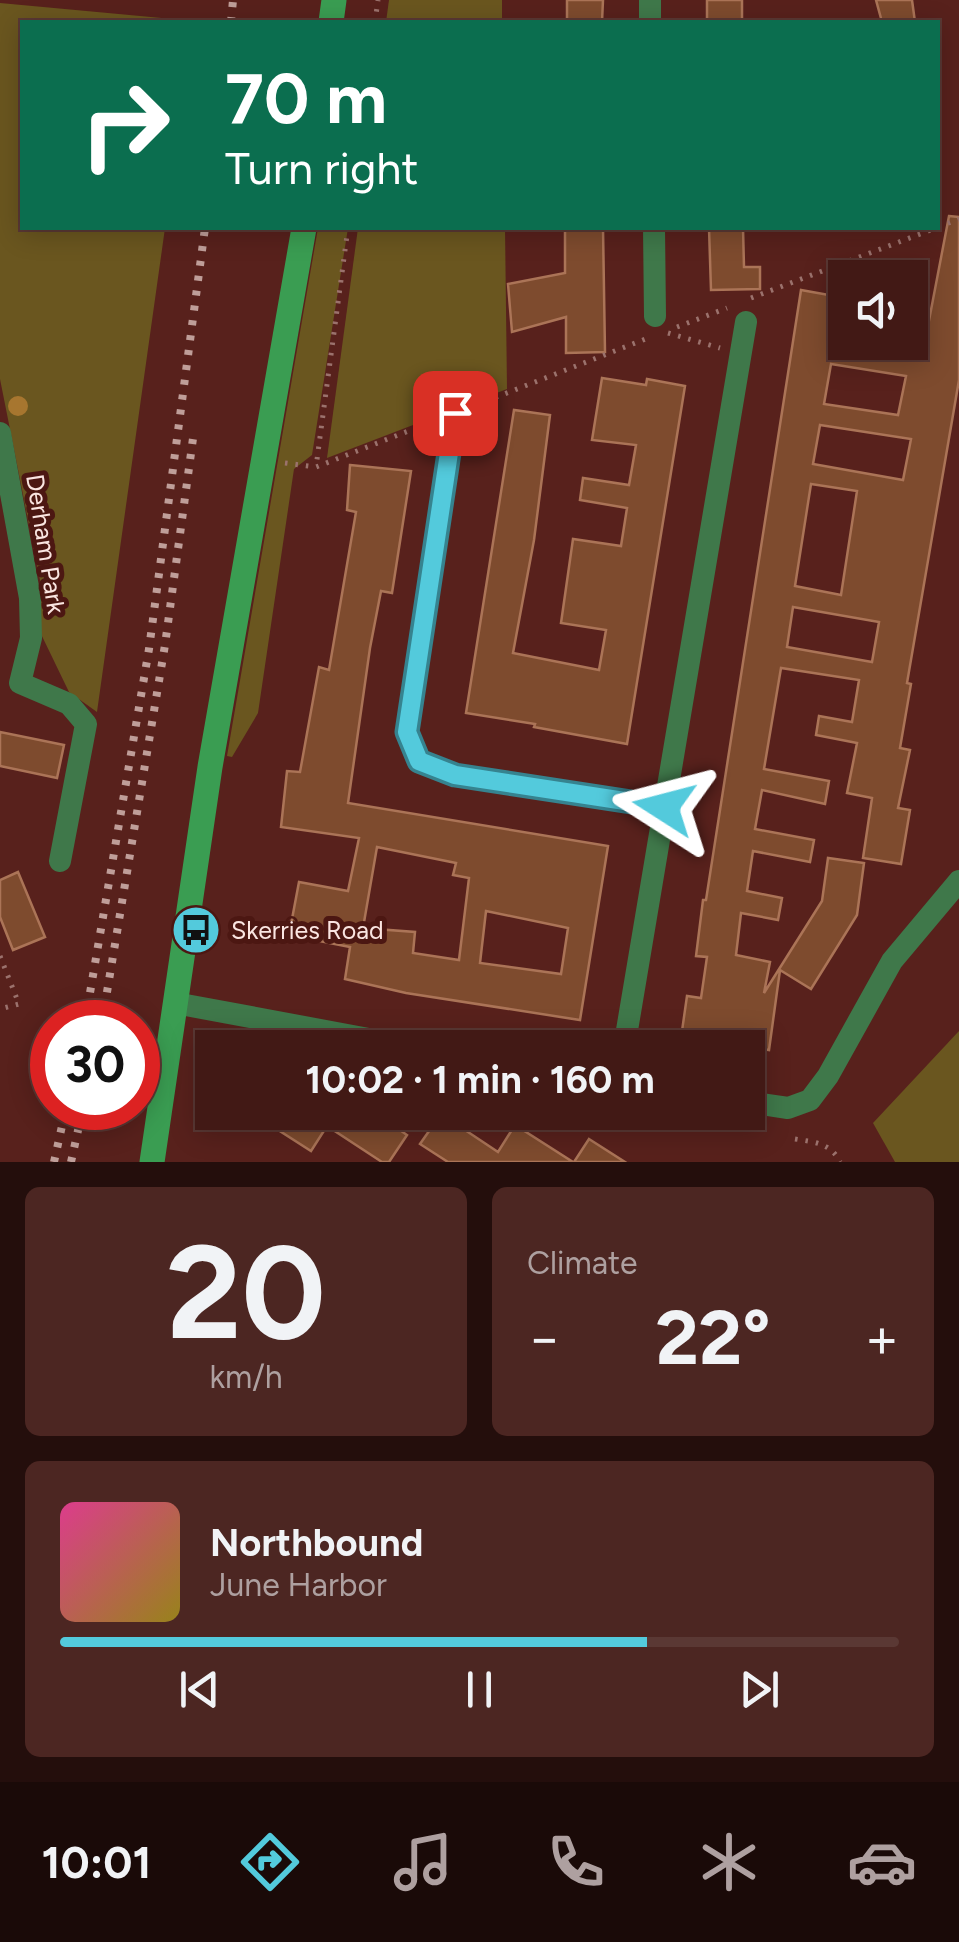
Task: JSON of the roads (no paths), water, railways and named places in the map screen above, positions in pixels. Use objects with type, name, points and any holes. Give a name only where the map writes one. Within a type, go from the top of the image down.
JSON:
[{"type":"main road","points":[[152,1162],[210,767],[304,230]]},
{"type":"street","points":[[654,230],[659,324]]},
{"type":"street","points":[[627,1030],[746,322]]},
{"type":"street","points":[[455,413],[407,732],[419,761],[455,775],[664,807]]},
{"type":"street","name":"Derham Park","points":[[0,432],[30,598],[32,638],[20,683],[70,704],[86,724],[60,860]]},
{"type":"street","points":[[765,1105],[788,1108],[810,1100],[828,1076],[892,960],[959,881]]},
{"type":"street","points":[[175,1003],[320,1030]]},
{"type":"railway","points":[[231,20],[233,0]]},
{"type":"railway","points":[[89,1000],[149,649],[205,230]]},
{"type":"railway","points":[[106,1000],[165,645],[194,431]]},
{"type":"railway","points":[[54,1162],[61,1130]]},
{"type":"railway","points":[[71,1162],[78,1130]]},
{"type":"place","name":"Skerries Road","points":[[196,930]]}]
